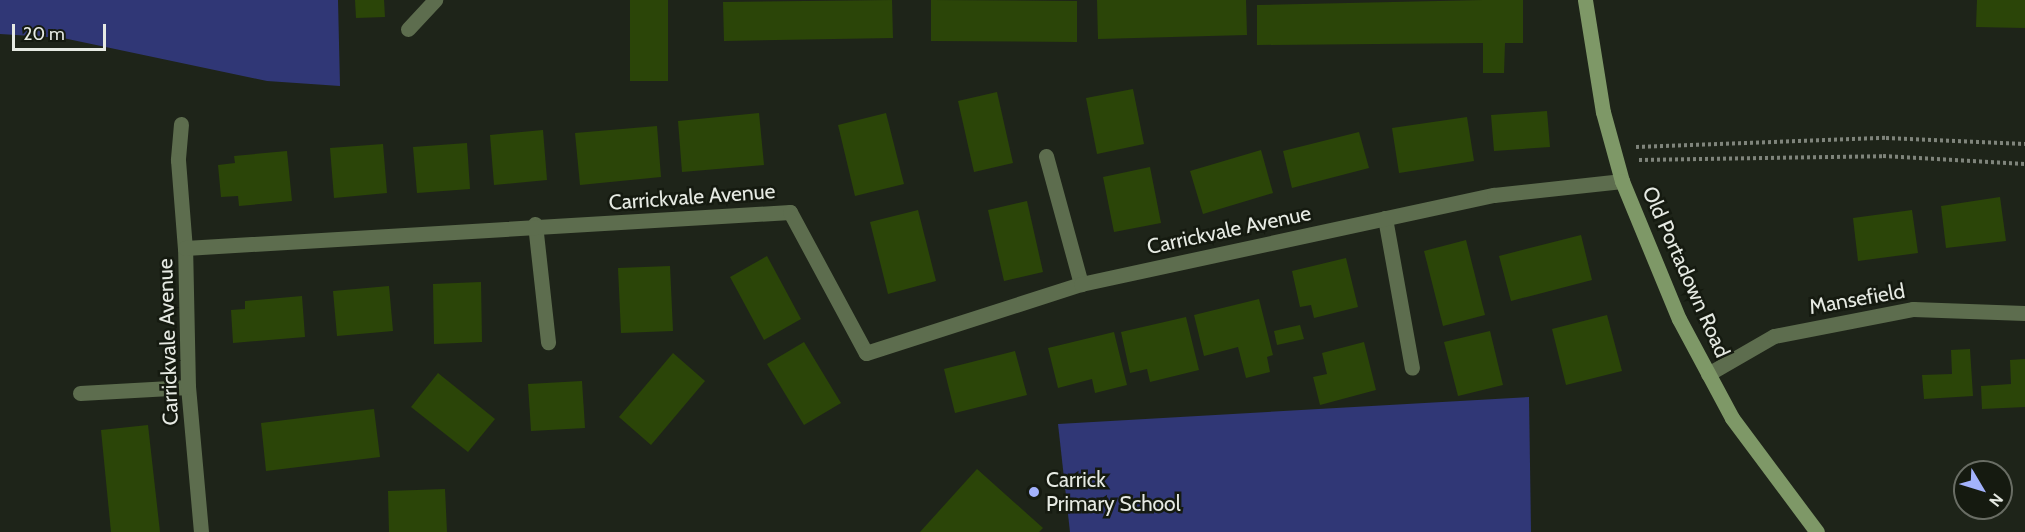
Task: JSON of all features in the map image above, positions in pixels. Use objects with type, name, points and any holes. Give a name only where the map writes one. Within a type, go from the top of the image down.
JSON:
[{"type":"main road","name":"Old Portadown Road","points":[[1586,0],[1615,156],[1622,182],[1708,374],[1732,418],[1817,532]]},
{"type":"street","points":[[408,29],[435,0]]},
{"type":"street","points":[[182,124],[178,160],[185,248]]},
{"type":"street","points":[[1046,156],[1081,284]]},
{"type":"street","name":"Carrickvale Avenue","points":[[201,532],[188,387],[185,248],[535,224],[790,212],[866,353],[1081,284],[1494,195],[1622,182]]},
{"type":"street","points":[[1385,218],[1412,368]]},
{"type":"street","points":[[535,224],[548,342]]},
{"type":"street","name":"Mansefield","points":[[1708,374],[1774,336],[1913,309],[2025,313]]},
{"type":"street","points":[[80,393],[188,387]]},
{"type":"path","points":[[1615,156],[1886,138],[2025,144]]},
{"type":"path","points":[[1615,156],[1883,156],[2025,164]]},
{"type":"shaded area","points":[[0,0],[338,0],[340,86],[267,81],[63,38],[0,34]]},
{"type":"shaded area","points":[[1529,397],[1531,532],[1070,532],[1058,424]]},
{"type":"building","points":[[355,0],[384,0],[385,17],[356,18]]},
{"type":"building","points":[[630,0],[668,0],[668,81],[630,81]]},
{"type":"building","points":[[892,0],[893,38],[724,41],[723,2]]},
{"type":"building","points":[[931,0],[1077,1],[1077,42],[931,41]]},
{"type":"building","points":[[1097,0],[1246,0],[1247,35],[1098,39]]},
{"type":"building","points":[[1523,0],[1523,43],[1505,43],[1504,73],[1483,73],[1483,43],[1257,45],[1257,5]]},
{"type":"building","points":[[1977,0],[2025,0],[2025,28],[1976,27]]},
{"type":"building","points":[[1133,89],[1144,144],[1097,154],[1086,98]]},
{"type":"building","points":[[997,92],[1013,163],[974,172],[958,101]]},
{"type":"building","points":[[1547,111],[1550,147],[1494,151],[1491,115]]},
{"type":"building","points":[[759,113],[764,165],[682,172],[678,121]]},
{"type":"building","points":[[886,113],[904,184],[855,196],[838,125]]},
{"type":"building","points":[[1467,117],[1474,161],[1399,173],[1392,128]]},
{"type":"building","points":[[657,126],[661,177],[580,185],[575,133]]},
{"type":"building","points":[[543,130],[547,180],[494,185],[490,135]]},
{"type":"building","points":[[1359,132],[1369,168],[1292,188],[1283,151]]},
{"type":"building","points":[[467,143],[470,189],[417,193],[413,147]]},
{"type":"building","points":[[383,144],[387,193],[334,198],[330,148]]},
{"type":"building","points":[[1261,150],[1273,193],[1203,214],[1190,171]]},
{"type":"building","points":[[287,151],[292,201],[239,206],[238,196],[221,197],[218,165],[235,163],[234,156]]},
{"type":"building","points":[[1150,167],[1161,223],[1114,232],[1103,177]]},
{"type":"building","points":[[2000,197],[2006,241],[1946,248],[1941,206]]},
{"type":"building","points":[[1027,201],[1043,272],[1004,281],[988,210]]},
{"type":"building","points":[[918,210],[936,281],[888,294],[870,222]]},
{"type":"building","points":[[1912,210],[1918,253],[1858,261],[1853,218]]},
{"type":"building","points":[[1581,235],[1592,280],[1511,301],[1499,256]]},
{"type":"building","points":[[1466,240],[1485,315],[1443,326],[1424,251]]},
{"type":"building","points":[[767,256],[801,319],[764,340],[730,277]]},
{"type":"building","points":[[1346,258],[1358,307],[1314,318],[1311,305],[1300,307],[1292,271]]},
{"type":"building","points":[[670,266],[673,331],[621,333],[618,268]]},
{"type":"building","points":[[481,282],[482,342],[434,344],[433,284]]},
{"type":"building","points":[[389,286],[393,331],[337,336],[333,291]]},
{"type":"building","points":[[302,296],[305,337],[233,343],[231,310],[245,309],[245,301]]},
{"type":"building","points":[[1259,299],[1273,355],[1267,357],[1270,372],[1246,378],[1238,347],[1204,356],[1194,315]]},
{"type":"building","points":[[1607,315],[1622,371],[1566,385],[1552,329]]},
{"type":"building","points":[[1186,317],[1199,370],[1150,382],[1147,369],[1130,373],[1121,332]]},
{"type":"building","points":[[1300,325],[1304,339],[1277,345],[1274,331]]},
{"type":"building","points":[[1490,331],[1503,385],[1458,396],[1444,342]]},
{"type":"building","points":[[1114,332],[1127,385],[1095,393],[1092,379],[1058,388],[1048,348]]},
{"type":"building","points":[[804,342],[841,403],[804,425],[767,364]]},
{"type":"building","points":[[1364,342],[1376,390],[1320,405],[1313,377],[1327,374],[1322,353]]},
{"type":"building","points":[[1970,349],[1973,396],[1924,399],[1922,375],[1952,374],[1951,350]]},
{"type":"building","points":[[1015,351],[1027,395],[955,413],[944,369]]},
{"type":"building","points":[[673,353],[705,381],[651,445],[619,417]]},
{"type":"building","points":[[2025,359],[2025,407],[1982,409],[1981,386],[2011,384],[2010,360]]},
{"type":"building","points":[[438,373],[495,419],[468,452],[411,407]]},
{"type":"building","points":[[582,381],[585,428],[531,431],[528,384]]},
{"type":"building","points":[[374,409],[380,457],[266,471],[261,423]]},
{"type":"building","points":[[148,425],[160,532],[111,532],[101,430]]},
{"type":"building","points":[[977,469],[1043,528],[1039,532],[920,532]]},
{"type":"building","points":[[445,489],[447,532],[389,532],[388,491]]},
{"type":"place","name":"Carrick Primary School","points":[[1034,492]]}]
